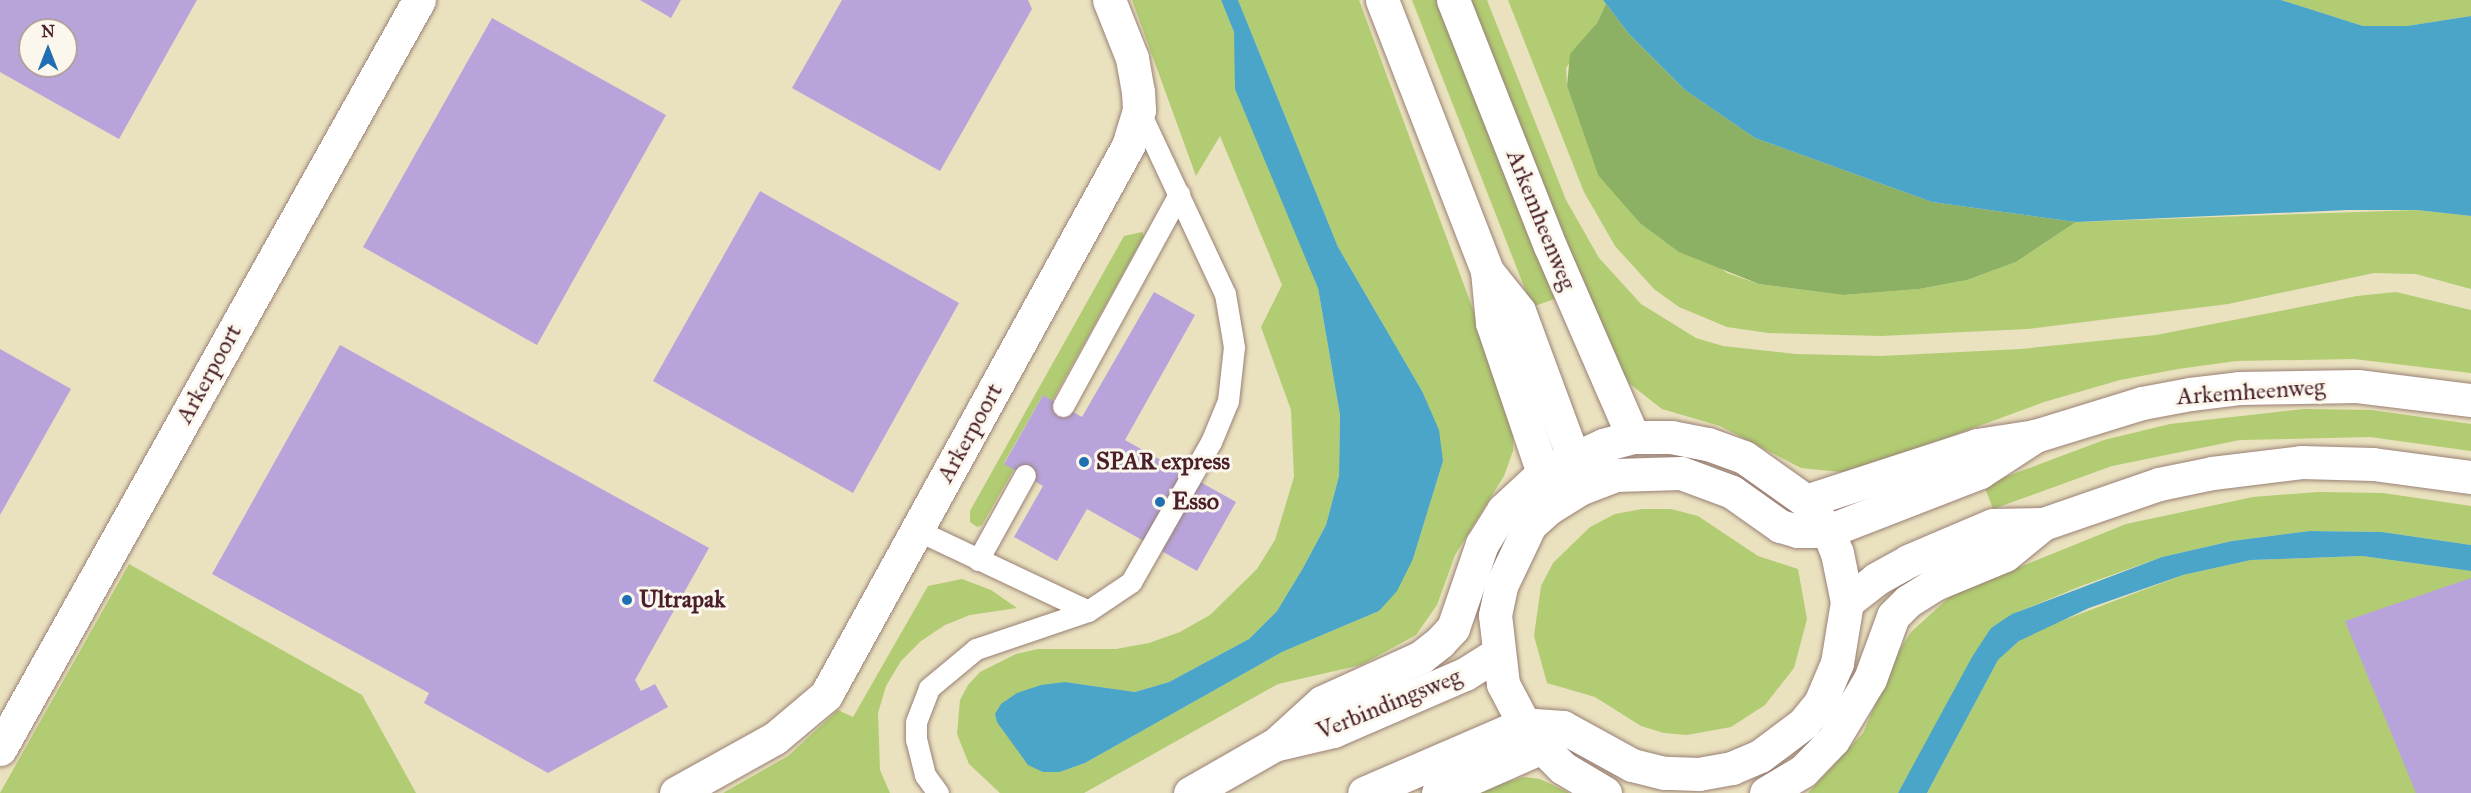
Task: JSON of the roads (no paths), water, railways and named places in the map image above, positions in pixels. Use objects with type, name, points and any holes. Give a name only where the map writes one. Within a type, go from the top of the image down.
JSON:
[{"type":"main road","name":"Arkerpoort","points":[[0,749],[419,0]]},
{"type":"main road","name":"Arkerpoort","points":[[675,793],[775,738],[813,709],[836,679],[1128,146],[1139,110],[1132,58],[1109,0]]},
{"type":"main road","points":[[1364,793],[1563,727],[1632,765],[1664,773],[1699,774],[1732,768],[1761,756],[1804,723],[1820,703],[1837,663],[1847,602],[1837,553],[1828,531],[1806,501],[1744,457],[1708,444],[1671,437],[1633,437],[1573,457],[1543,473],[1492,323],[1487,271],[1382,0]]},
{"type":"main road","name":"Arkemheenweg","points":[[1453,0],[1550,246],[1633,437]]},
{"type":"main road","points":[[1487,271],[1519,311],[1569,439],[1579,489]]},
{"type":"main road","name":"Arkemheenweg","points":[[1806,501],[1977,445],[2035,436],[2142,403],[2239,388],[2357,386],[2471,400]]},
{"type":"main road","name":"Arkemheenweg","points":[[1828,531],[1980,472],[2035,436]]},
{"type":"main road","points":[[1847,602],[1908,561],[1993,525],[2043,524],[2159,484],[2289,464],[2373,464],[2471,477]]},
{"type":"main road","points":[[1605,793],[1563,768],[1533,736],[1503,684],[1497,654],[1495,615],[1514,554],[1530,525],[1579,489],[1615,476],[1681,472],[1732,492],[1780,526],[1797,531],[1828,531]]},
{"type":"main road","name":"Verbindingsweg","points":[[1190,793],[1276,744],[1322,702],[1421,657],[1454,628],[1482,544],[1503,510],[1543,473]]},
{"type":"main road","points":[[1761,756],[1766,793],[1803,771],[1833,740],[1858,704],[1893,616],[1908,601],[1935,584],[2005,555],[2043,524]]},
{"type":"main road","name":"Verbindingsweg","points":[[1276,744],[1333,731],[1465,674],[1497,654]]},
{"type":"main road","points":[[1438,793],[1533,736]]},
{"type":"lane","points":[[938,793],[925,775],[916,740],[916,722],[929,688],[976,649],[1088,610],[1131,582],[1211,442],[1228,401],[1234,356],[1230,312],[1179,194],[1139,110]]},
{"type":"lane","points":[[1063,406],[1179,194]]},
{"type":"lane","points":[[978,560],[1025,476]]},
{"type":"lane","points":[[917,530],[1088,610]]},
{"type":"water","points":[[1221,0],[1238,0],[1338,247],[1422,391],[1439,430],[1443,461],[1413,559],[1397,591],[1379,611],[1282,652],[1085,763],[1060,772],[1043,772],[1028,765],[997,722],[995,714],[1001,704],[1017,693],[1041,685],[1065,682],[1135,692],[1169,682],[1249,639],[1277,611],[1303,568],[1326,525],[1339,476],[1340,415],[1318,288],[1235,89],[1234,32]]},
{"type":"water","points":[[1603,0],[2281,0],[2363,26],[2407,26],[2471,16],[2471,216],[2417,210],[2347,210],[2076,222],[1932,202],[1755,138],[1685,90],[1630,35]]},
{"type":"water","points":[[2310,531],[2382,532],[2471,545],[2471,571],[2362,556],[2251,560],[2183,575],[2089,608],[2019,641],[1998,660],[1927,793],[1898,793],[1972,657],[1991,628],[2012,614],[2162,557],[2232,541]]},
{"type":"place","name":"SPAR express","points":[[1084,462]]},
{"type":"place","name":"Esso","points":[[1160,502]]},
{"type":"place","name":"Ultrapak","points":[[627,600]]}]
